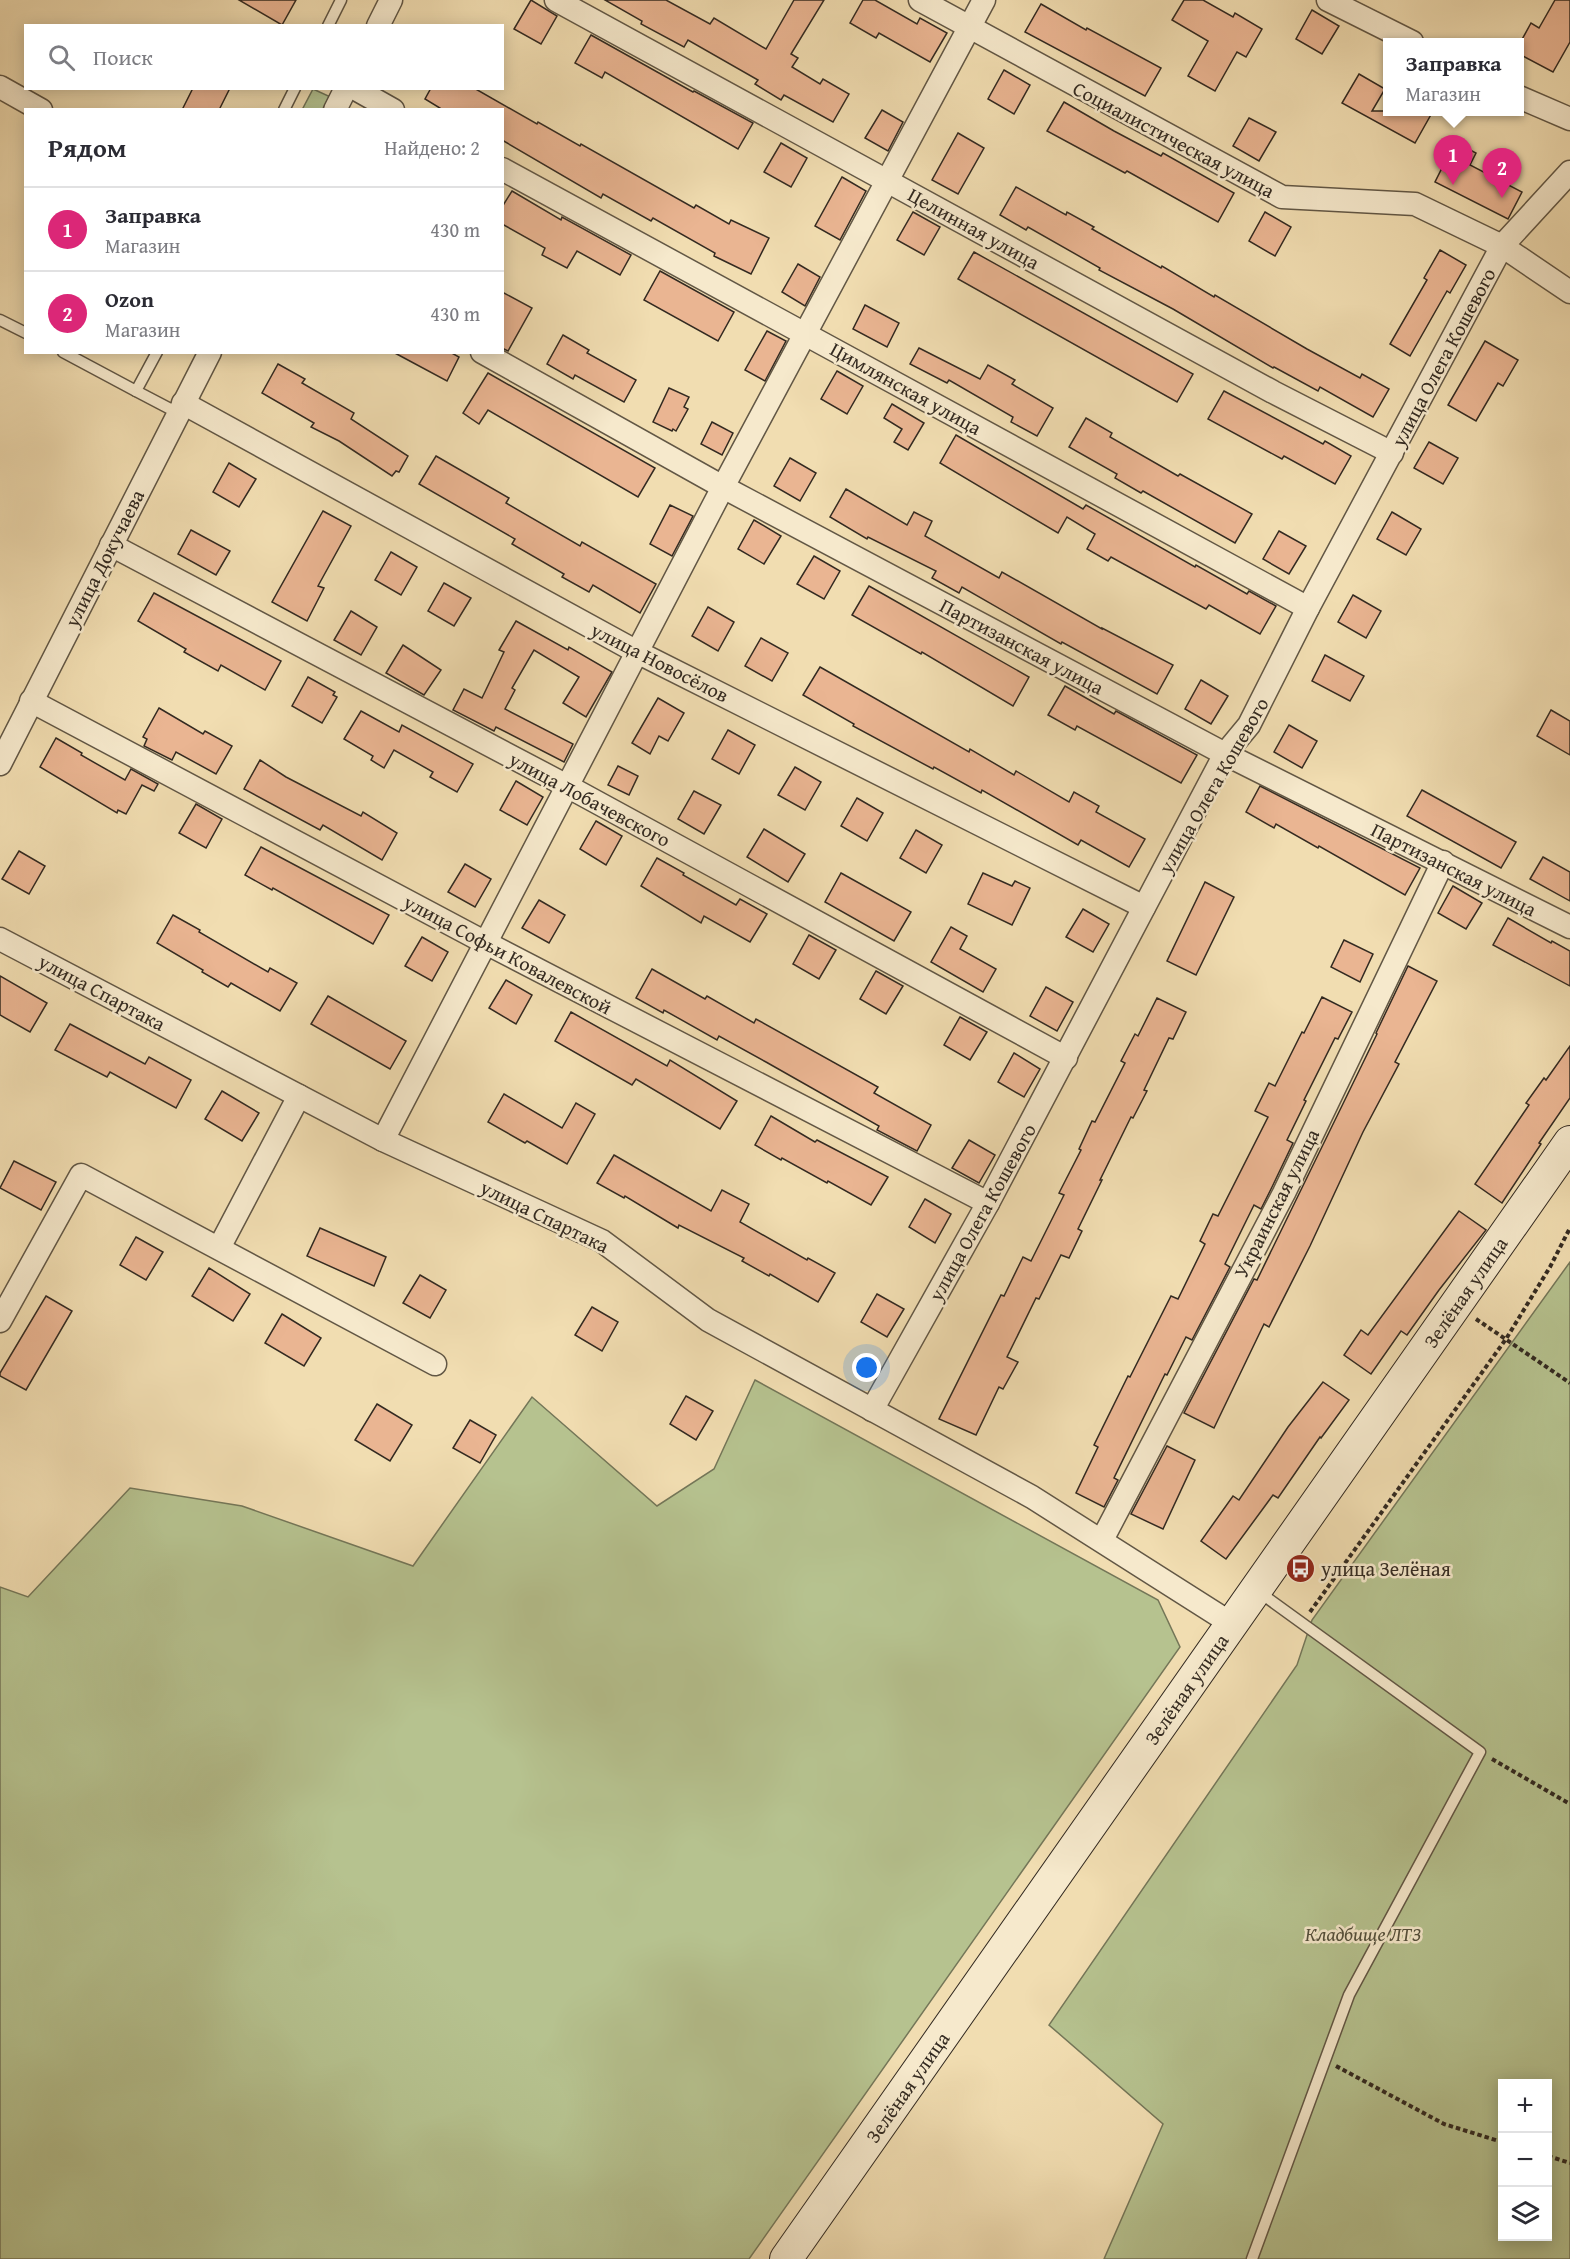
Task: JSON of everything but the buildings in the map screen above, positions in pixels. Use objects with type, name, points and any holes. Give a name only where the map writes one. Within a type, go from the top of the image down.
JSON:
[{"type":"street","name":"Целинная улица","points":[[556,0],[1273,392],[1392,453]]},
{"type":"street","name":"Социалистическая улица","points":[[920,0],[1282,197],[1415,204],[1502,246],[1570,292]]},
{"type":"street","points":[[383,1140],[723,487],[984,0]]},
{"type":"street","points":[[1328,0],[1404,38]]},
{"type":"street","points":[[379,24],[387,1]]},
{"type":"street","points":[[0,87],[37,108]]},
{"type":"street","points":[[336,108],[345,90]]},
{"type":"street","points":[[358,90],[389,108]]},
{"type":"street","points":[[1524,99],[1570,119]]},
{"type":"street","name":"Цимлянская улица","points":[[504,170],[1308,608]]},
{"type":"street","name":"улица Олега Кошевого","points":[[872,1410],[988,1203],[1225,754],[1249,725],[1308,608],[1502,246],[1570,172]]},
{"type":"street","name":"улица Докучаева","points":[[0,764],[209,354]]},
{"type":"street","name":"Партизанская улица","points":[[486,354],[723,487],[1225,754],[1570,927]]},
{"type":"street","name":"улица Новосёлов","points":[[180,408],[637,652],[1144,907]]},
{"type":"street","name":"улица Лобачевского","points":[[111,544],[567,786],[1066,1058]]},
{"type":"street","name":"улица Софьи Ковалевской","points":[[31,701],[486,943],[988,1203]]},
{"type":"street","name":"Украинская улица","points":[[1102,1540],[1284,1193],[1443,862]]},
{"type":"street","name":"улица Спартака","points":[[0,939],[383,1140],[602,1241],[708,1320],[1032,1497],[1232,1624]]},
{"type":"street","points":[[219,1248],[299,1096]]},
{"type":"street","name":"Зелёная улица","points":[[794,2248],[1570,1142]]},
{"type":"street","points":[[0,1321],[81,1175],[435,1364]]},
{"type":"lane","points":[[329,24],[341,0]]},
{"type":"lane","points":[[285,108],[294,90]]},
{"type":"lane","points":[[0,320],[24,332]]},
{"type":"lane","points":[[67,354],[136,391],[180,408]]},
{"type":"lane","points":[[136,391],[156,354]]},
{"type":"lane","points":[[1252,2259],[1349,1995],[1480,1752],[1256,1590]]},
{"type":"path","points":[[1302,1623],[1506,1339],[1550,1267],[1570,1228]]},
{"type":"path","points":[[1456,1305],[1570,1383]]},
{"type":"path","points":[[1480,1752],[1570,1804]]},
{"type":"path","points":[[1325,2060],[1444,2124],[1498,2140]]},
{"type":"path","points":[[1552,2157],[1570,2163]]},
{"type":"green space","points":[[312,90],[335,99],[330,108],[303,108]]},
{"type":"green space","name":"Кладбище ЛТЗ","points":[[1570,1262],[1570,2259],[1104,2259],[1163,2124],[1049,2025],[1297,1665],[1312,1620]]},
{"type":"green space","points":[[755,1380],[1158,1600],[1180,1647],[749,2259],[0,2259],[0,1587],[28,1597],[130,1488],[242,1506],[413,1566],[532,1397],[657,1506],[714,1469]]},
{"type":"place","name":"Заправка","points":[[1453,185]]},
{"type":"place","name":"Ozon","points":[[1502,198]]},
{"type":"place","name":"улица Зелёная","points":[[1300,1568]]}]
